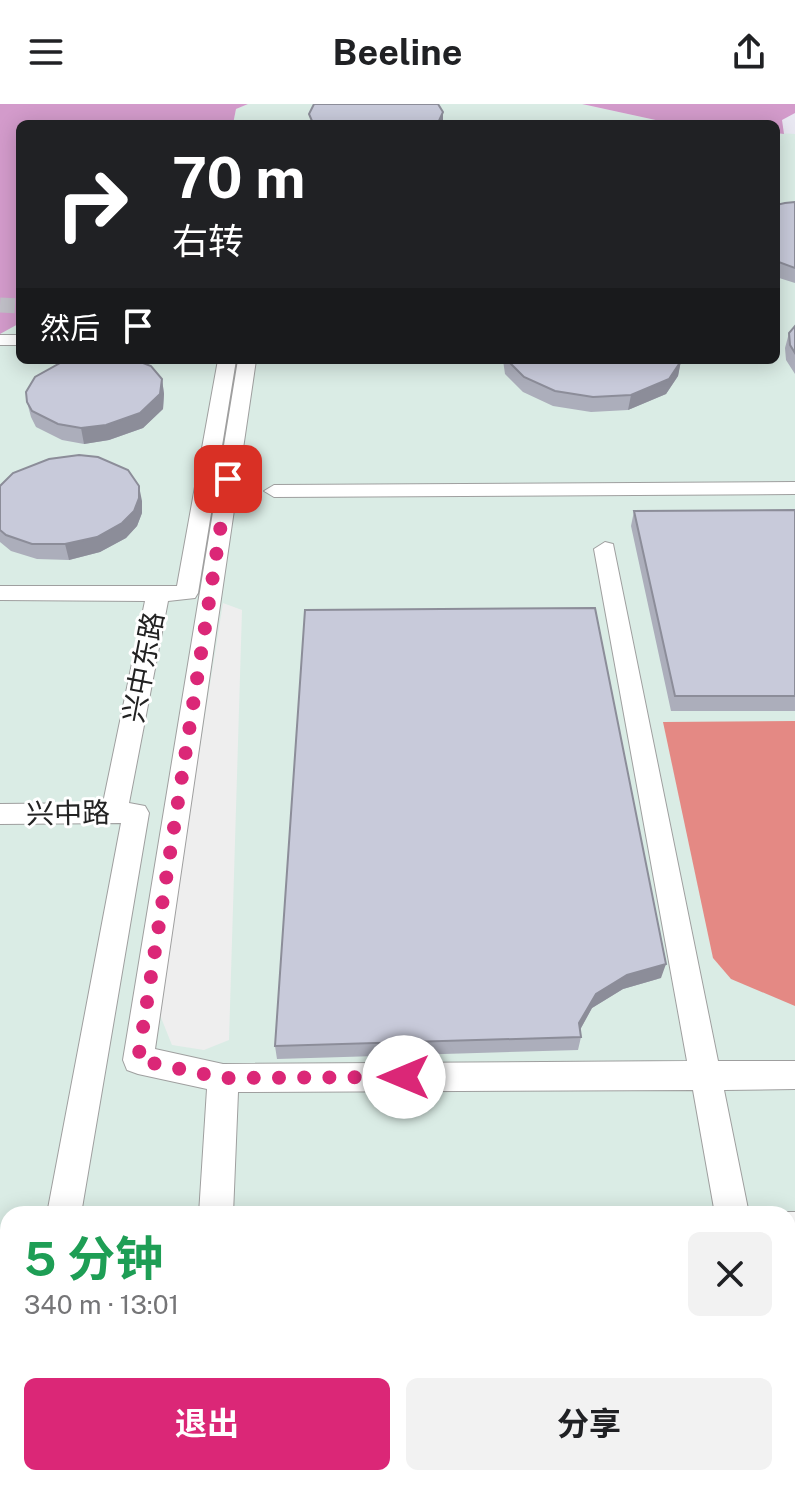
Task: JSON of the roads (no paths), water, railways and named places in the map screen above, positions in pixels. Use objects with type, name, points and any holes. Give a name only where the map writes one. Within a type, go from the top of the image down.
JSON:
[{"type":"lane","name":"兴中东路","points":[[65,1206],[158,594],[187,593],[226,364]]},
{"type":"lane","points":[[246,364],[138,1060],[223,1078],[795,1075]]},
{"type":"lane","points":[[274,491],[795,488]]},
{"type":"lane","points":[[605,549],[730,1206]]},
{"type":"lane","points":[[0,593],[158,594]]},
{"type":"lane","name":"兴中路","points":[[0,814],[125,813]]},
{"type":"lane","points":[[216,1206],[223,1078]]},
{"type":"tunnel","points":[[0,305],[16,306]]}]
